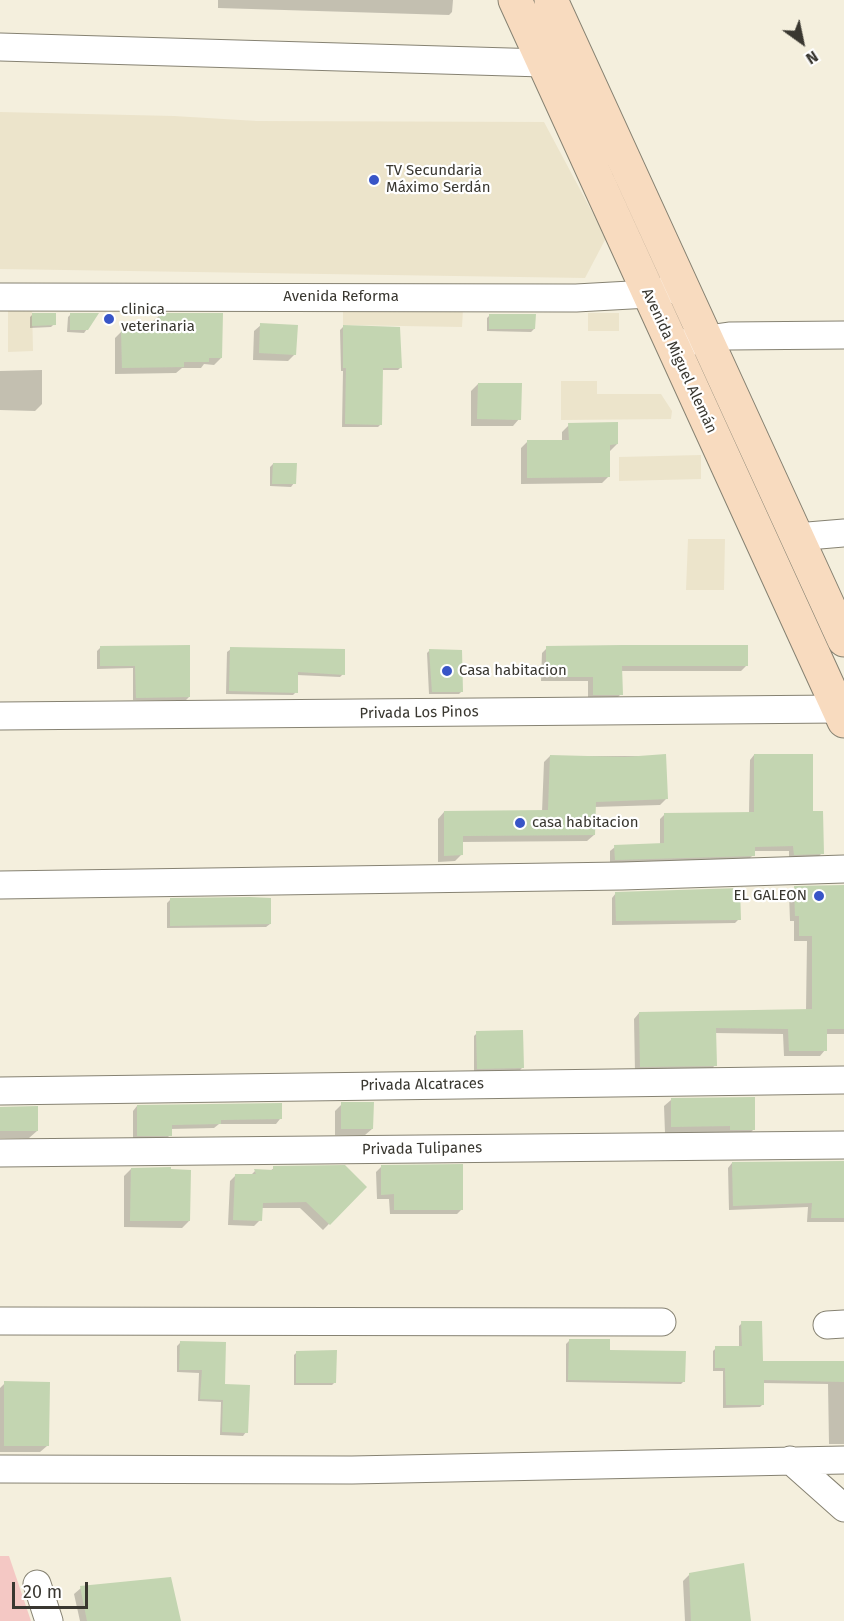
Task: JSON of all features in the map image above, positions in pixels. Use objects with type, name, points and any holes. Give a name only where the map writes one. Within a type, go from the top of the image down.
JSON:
[{"type":"main road","name":"Avenida Miguel Alemán","points":[[515,0],[841,715]]},
{"type":"main road","points":[[550,0],[796,537],[833,594],[844,640]]},
{"type":"street","points":[[0,47],[543,63]]},
{"type":"street","name":"Avenida Reforma","points":[[0,297],[576,298],[649,294],[681,288]]},
{"type":"street","points":[[672,345],[729,336],[844,335]]},
{"type":"street","points":[[796,537],[844,533]]},
{"type":"street","name":"Privada Los Pinos","points":[[0,716],[841,715]]},
{"type":"street","points":[[0,885],[622,876],[844,869]]},
{"type":"street","name":"Privada Alcatraces","points":[[0,1091],[844,1080]]},
{"type":"street","name":"Privada Tulipanes","points":[[0,1153],[844,1145]]},
{"type":"street","points":[[0,1321],[662,1322]]},
{"type":"street","points":[[790,1460],[844,1508]]},
{"type":"street","points":[[0,1470],[352,1470],[844,1460]]},
{"type":"street","points":[[37,1584],[49,1621]]},
{"type":"shaded area","name":"TV Secundaria Máximo Serdán","points":[[0,112],[174,116],[257,121],[544,122],[606,238],[585,278],[0,269]]},
{"type":"shaded area","points":[[8,306],[32,306],[33,351],[8,352]]},
{"type":"shaded area","points":[[343,307],[463,309],[462,327],[343,325]]},
{"type":"shaded area","points":[[588,313],[619,313],[619,331],[588,331]]},
{"type":"shaded area","points":[[561,381],[597,381],[597,394],[661,394],[672,411],[671,419],[561,420]]},
{"type":"shaded area","points":[[701,455],[701,479],[619,481],[619,457]]},
{"type":"shaded area","points":[[688,539],[725,539],[724,590],[686,590]]},
{"type":"shaded area","points":[[0,1556],[9,1556],[31,1621],[0,1621]]},
{"type":"building","points":[[32,313],[56,313],[56,325],[32,326]]},
{"type":"building","points":[[70,313],[99,313],[88,330],[70,330]]},
{"type":"building","points":[[159,313],[223,313],[222,358],[209,358],[209,362],[184,362],[184,367],[122,368],[121,330],[160,329]]},
{"type":"building","points":[[489,314],[536,314],[535,329],[489,329]]},
{"type":"building","points":[[260,323],[298,325],[296,355],[259,353]]},
{"type":"building","points":[[343,325],[400,327],[402,368],[383,368],[382,425],[345,424],[346,368],[343,368]]},
{"type":"building","points":[[478,383],[522,383],[521,420],[477,419]]},
{"type":"building","points":[[618,422],[618,444],[610,445],[610,477],[527,478],[527,440],[569,440],[568,423]]},
{"type":"building","points":[[273,463],[297,463],[296,484],[272,484]]},
{"type":"building","points":[[190,645],[190,697],[136,698],[135,666],[100,666],[100,646]]},
{"type":"building","points":[[748,645],[748,666],[622,666],[623,695],[593,695],[593,677],[546,677],[546,646]]},
{"type":"building","points":[[230,647],[345,649],[345,675],[298,672],[298,693],[229,691]]},
{"type":"building","name":"Casa habitacion","points":[[429,649],[462,650],[463,692],[432,692]]},
{"type":"building","points":[[666,754],[668,799],[596,802],[595,835],[463,836],[463,855],[444,856],[444,811],[548,810],[550,755],[625,757]]},
{"type":"building","points":[[754,754],[813,754],[813,811],[823,811],[824,854],[794,855],[793,846],[755,847],[755,856],[615,860],[614,845],[664,843],[664,813],[754,812]]},
{"type":"building","points":[[844,885],[844,1029],[827,1029],[827,1051],[789,1051],[788,1029],[716,1028],[717,1066],[640,1067],[639,1012],[812,1009],[812,936],[799,936],[799,916],[795,916],[794,886]]},
{"type":"building","points":[[740,888],[741,920],[616,921],[615,892]]},
{"type":"building","points":[[170,898],[271,898],[271,924],[170,926]]},
{"type":"building","points":[[523,1030],[524,1068],[477,1069],[476,1031]]},
{"type":"building","points":[[755,1097],[755,1130],[730,1130],[730,1126],[671,1127],[671,1098]]},
{"type":"building","points":[[341,1102],[374,1102],[373,1129],[341,1129]]},
{"type":"building","points":[[282,1103],[282,1119],[221,1120],[221,1124],[172,1125],[172,1136],[137,1136],[137,1105]]},
{"type":"building","points":[[38,1106],[38,1131],[0,1131],[0,1107]]},
{"type":"building","points":[[844,1161],[844,1218],[811,1218],[812,1203],[733,1206],[732,1162]]},
{"type":"building","points":[[463,1164],[463,1210],[394,1210],[394,1194],[381,1195],[381,1165]]},
{"type":"building","points":[[345,1165],[367,1187],[330,1225],[306,1202],[263,1203],[262,1221],[233,1220],[235,1174],[256,1174],[254,1169],[273,1170],[273,1166]]},
{"type":"building","points":[[171,1167],[171,1169],[191,1170],[190,1221],[130,1221],[131,1168]]},
{"type":"building","points":[[741,1321],[762,1321],[763,1361],[844,1361],[844,1382],[764,1380],[764,1405],[726,1405],[725,1368],[715,1368],[715,1346],[742,1346]]},
{"type":"building","points":[[569,1339],[610,1339],[610,1350],[686,1351],[685,1382],[568,1380]]},
{"type":"building","points":[[180,1341],[226,1342],[225,1384],[250,1385],[248,1433],[222,1432],[223,1400],[200,1399],[202,1370],[179,1370]]},
{"type":"building","points":[[337,1350],[336,1383],[296,1383],[296,1351]]},
{"type":"building","points":[[4,1381],[50,1382],[49,1446],[4,1446]]},
{"type":"building","points":[[744,1563],[751,1621],[691,1621],[689,1573]]},
{"type":"building","points":[[171,1577],[181,1621],[87,1621],[80,1586]]},
{"type":"place","name":"TV Secundaria Máximo Serdán","points":[[374,180]]},
{"type":"place","name":"clinica veterinaria","points":[[109,319]]},
{"type":"place","name":"Casa habitacion","points":[[447,671]]},
{"type":"place","name":"casa habitacion","points":[[520,823]]},
{"type":"place","name":"EL GALEON","points":[[819,896]]}]
